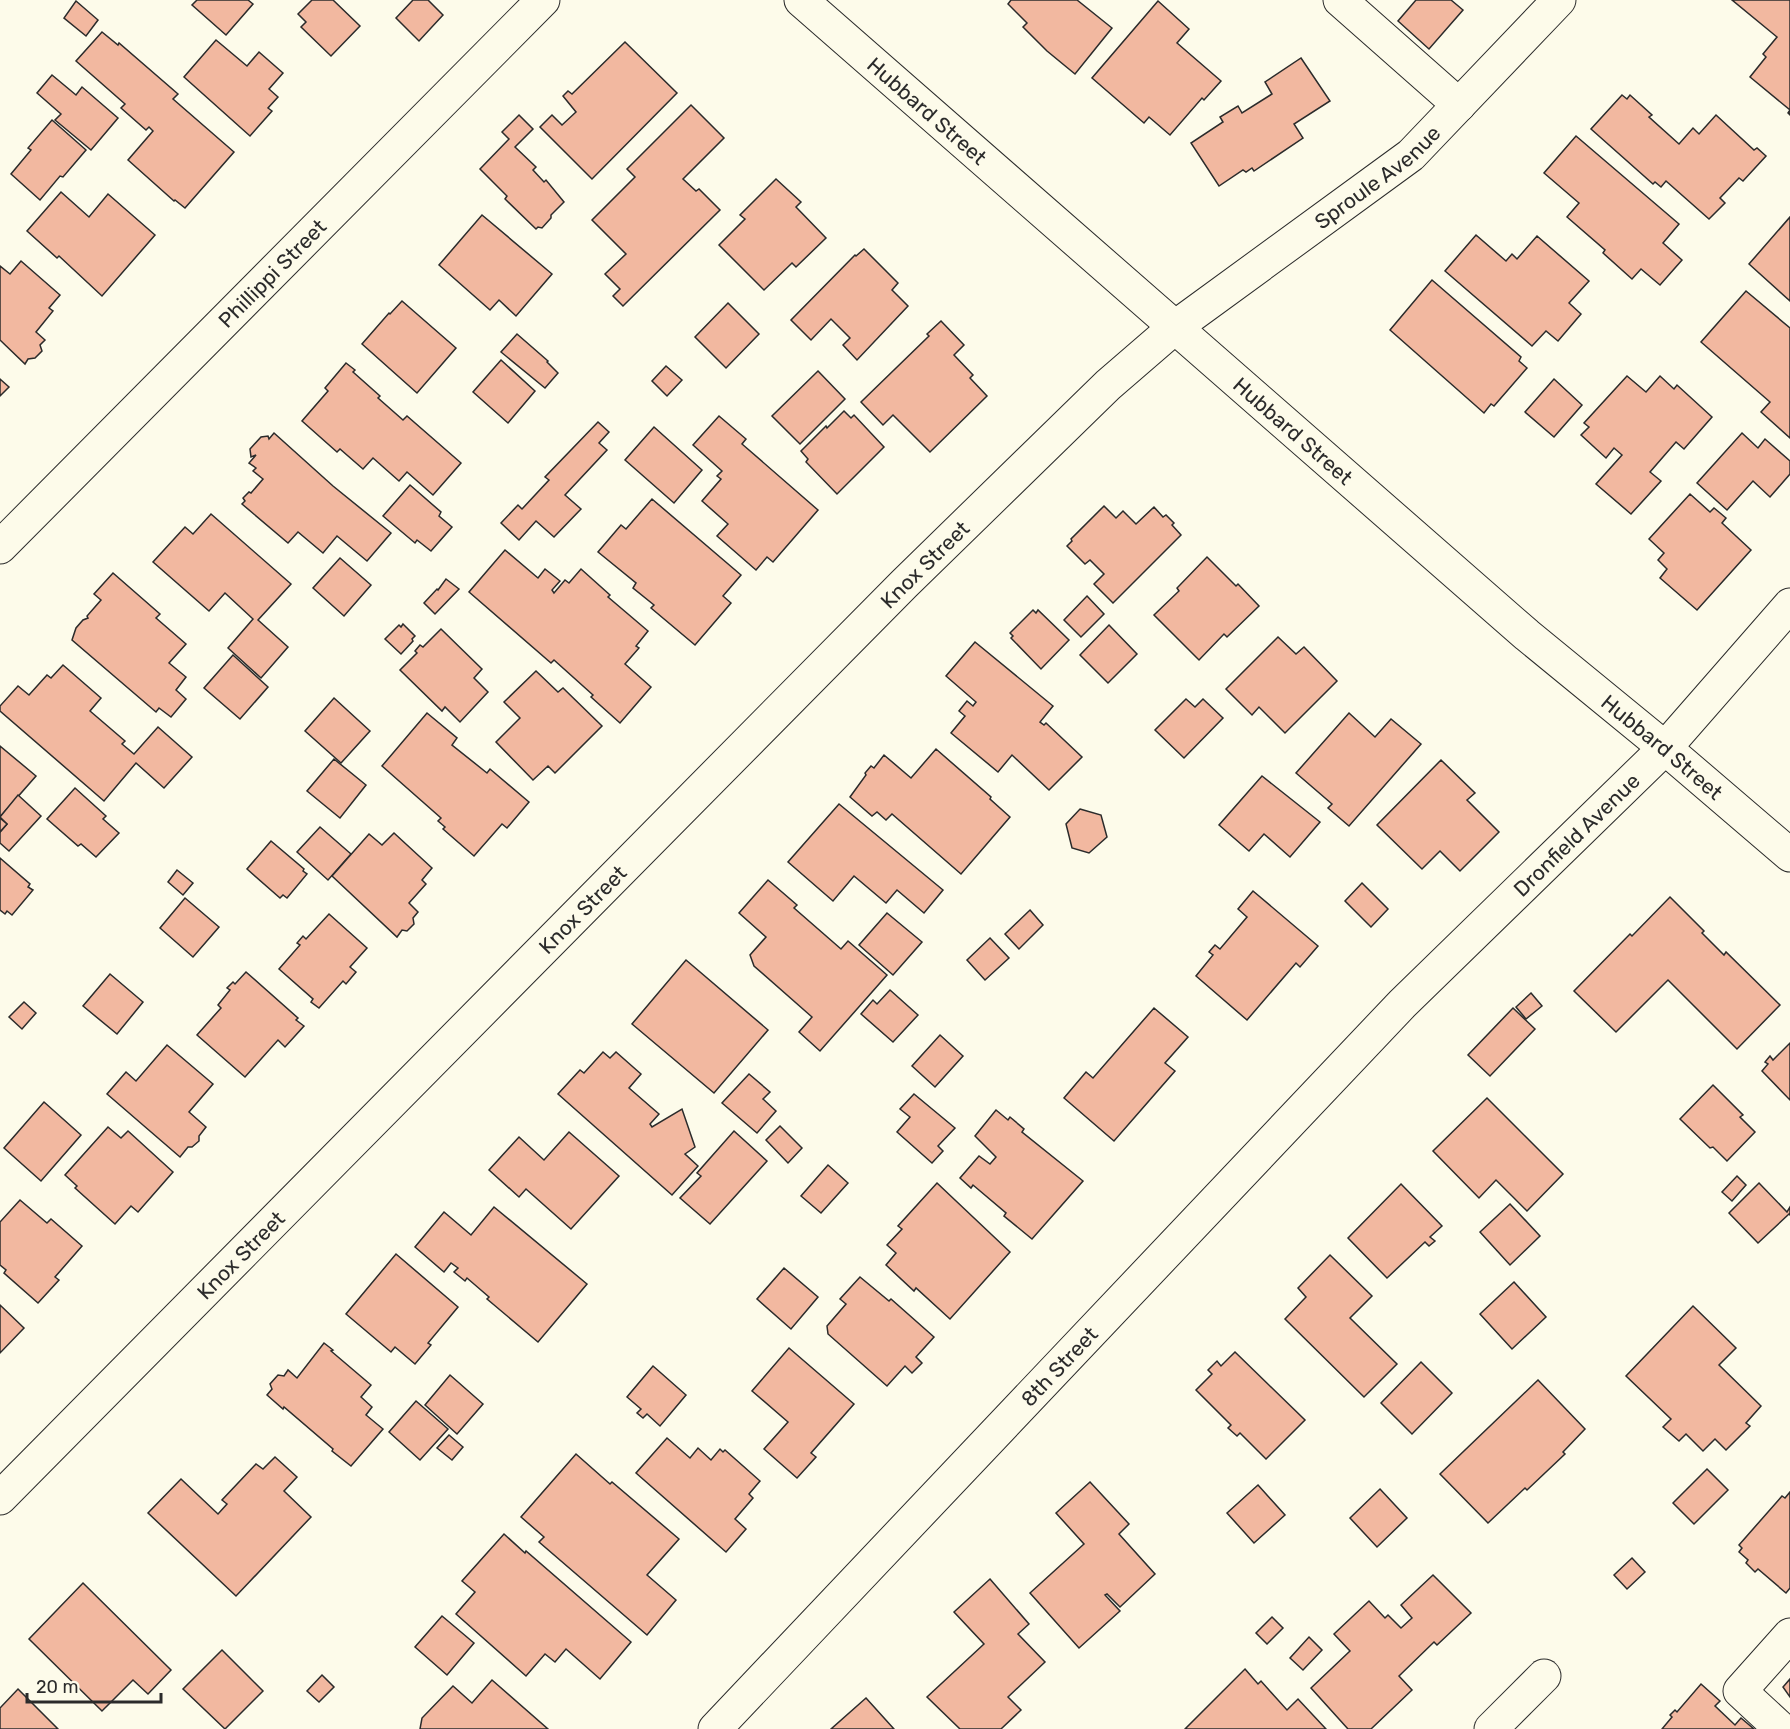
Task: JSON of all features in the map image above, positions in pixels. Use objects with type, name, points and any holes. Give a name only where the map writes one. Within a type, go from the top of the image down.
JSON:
[{"type":"street","name":"Phillippi Street","points":[[0,547],[543,0]]},
{"type":"street","name":"Hubbard Street","points":[[801,0],[1527,635],[1665,748],[1790,855]]},
{"type":"street","points":[[1340,0],[1459,105]]},
{"type":"street","name":"Sproule Avenue","points":[[1174,328],[1411,155],[1559,0]]},
{"type":"street","name":"Knox Street","points":[[0,1498],[904,584],[1108,385],[1174,328]]},
{"type":"street","name":"Dronfield Avenue","points":[[1402,1004],[1665,748],[1790,605]]},
{"type":"street","name":"8th Street","points":[[715,1729],[1402,1004]]},
{"type":"street","points":[[1781,1729],[1740,1691],[1790,1635]]},
{"type":"street","points":[[1491,1729],[1544,1676]]},
{"type":"building","points":[[197,0],[248,0],[253,4],[226,35],[192,5]]},
{"type":"building","points":[[312,0],[333,0],[360,26],[331,56],[301,27],[306,22],[298,14]]},
{"type":"building","points":[[413,0],[428,0],[443,15],[419,41],[396,18]]},
{"type":"building","points":[[1011,0],[1077,0],[1112,28],[1075,74],[1023,27],[1027,23],[1008,4]]},
{"type":"building","points":[[1416,0],[1451,0],[1463,10],[1429,49],[1398,21]]},
{"type":"building","points":[[1732,0],[1790,0],[1790,110],[1750,77],[1766,57],[1763,54],[1777,37]]},
{"type":"building","points":[[76,1],[98,20],[86,36],[64,18]]},
{"type":"building","points":[[1158,1],[1189,29],[1177,43],[1221,81],[1204,100],[1202,98],[1170,135],[1149,117],[1144,123],[1092,78]]},
{"type":"building","points":[[102,32],[118,45],[119,43],[178,94],[173,99],[234,152],[185,208],[128,160],[153,131],[149,127],[146,130],[121,108],[125,104],[76,61]]},
{"type":"building","points":[[216,40],[247,66],[259,52],[283,73],[269,89],[278,97],[268,108],[272,111],[250,136],[184,77]]},
{"type":"building","points":[[625,42],[677,93],[592,179],[540,127],[552,115],[562,125],[576,112],[563,96],[568,91],[572,94]]},
{"type":"building","points":[[1301,58],[1330,101],[1294,124],[1303,138],[1254,171],[1252,168],[1246,172],[1243,170],[1219,186],[1191,143],[1223,122],[1220,117],[1238,106],[1242,113],[1272,94],[1265,82]]},
{"type":"building","points":[[52,75],[76,95],[82,87],[118,118],[91,150],[55,120],[61,114],[37,93]]},
{"type":"building","points":[[1622,95],[1627,99],[1630,95],[1652,115],[1649,117],[1679,144],[1693,128],[1699,134],[1716,115],[1754,150],[1757,148],[1766,156],[1743,181],[1739,178],[1720,198],[1725,203],[1709,219],[1666,181],[1661,187],[1655,182],[1653,184],[1591,129]]},
{"type":"building","points":[[691,105],[724,138],[683,179],[696,191],[699,189],[720,210],[623,306],[613,296],[620,289],[605,274],[626,254],[592,220],[635,177],[627,169]]},
{"type":"building","points":[[519,115],[533,129],[515,147],[536,167],[533,170],[544,182],[546,180],[564,202],[542,228],[536,229],[505,199],[507,196],[480,169],[509,139],[502,132]]},
{"type":"building","points":[[52,120],[86,150],[40,200],[11,174],[31,150],[28,148]]},
{"type":"building","points":[[1576,136],[1679,224],[1663,243],[1682,260],[1660,285],[1641,269],[1632,279],[1603,253],[1605,250],[1567,217],[1579,203],[1544,173]]},
{"type":"building","points":[[776,179],[801,202],[796,207],[826,238],[796,267],[792,263],[764,290],[719,245],[745,219],[740,215]]},
{"type":"building","points":[[61,192],[89,217],[108,194],[155,235],[102,296],[59,256],[57,258],[27,231]]},
{"type":"building","points":[[482,215],[552,274],[516,316],[499,300],[490,310],[439,265]]},
{"type":"building","points":[[1790,217],[1790,301],[1749,264]]},
{"type":"building","points":[[1476,235],[1506,261],[1512,254],[1517,259],[1537,236],[1589,281],[1569,303],[1581,314],[1558,341],[1546,331],[1532,346],[1445,271]]},
{"type":"building","points":[[864,249],[898,283],[892,290],[908,306],[857,360],[843,345],[850,338],[831,319],[811,340],[791,320],[855,255]]},
{"type":"building","points":[[21,261],[60,295],[49,308],[53,311],[36,332],[45,340],[40,345],[42,351],[35,358],[28,359],[25,364],[0,340],[0,266],[10,274]]},
{"type":"building","points":[[1432,280],[1521,357],[1519,361],[1527,368],[1494,406],[1491,404],[1484,413],[1390,330]]},
{"type":"building","points":[[1746,291],[1790,328],[1790,438],[1761,412],[1770,402],[1701,342]]},
{"type":"building","points":[[402,301],[456,348],[417,393],[362,344]]},
{"type":"building","points":[[728,303],[759,334],[726,368],[695,337]]},
{"type":"building","points":[[941,321],[964,345],[954,355],[973,375],[970,378],[987,396],[930,452],[893,415],[883,425],[861,402],[929,336],[927,334]]},
{"type":"building","points":[[517,334],[548,361],[558,373],[545,388],[501,352]]},
{"type":"building","points":[[501,360],[535,391],[508,423],[473,392]]},
{"type":"building","points":[[346,363],[380,396],[378,398],[403,420],[407,416],[461,463],[433,495],[407,472],[399,481],[373,458],[363,469],[340,449],[337,452],[302,421],[328,391],[325,388]]},
{"type":"building","points":[[666,366],[682,380],[667,396],[652,381]]},
{"type":"building","points":[[818,371],[845,399],[800,444],[772,416]]},
{"type":"building","points":[[1627,376],[1646,392],[1660,376],[1674,389],[1677,385],[1712,417],[1684,449],[1676,442],[1650,472],[1661,481],[1631,514],[1596,484],[1622,455],[1614,448],[1606,458],[1581,435],[1589,427],[1584,423]]},
{"type":"building","points":[[0,379],[9,387],[0,396]]},
{"type":"building","points":[[1554,379],[1582,405],[1554,437],[1525,412]]},
{"type":"building","points":[[844,411],[851,418],[854,415],[884,447],[837,494],[806,462],[808,459],[801,451]]},
{"type":"building","points":[[719,416],[746,439],[742,444],[818,510],[773,562],[767,557],[756,570],[717,536],[728,524],[702,501],[721,479],[717,476],[722,471],[693,445]]},
{"type":"building","points":[[598,422],[609,432],[599,443],[607,450],[565,495],[581,509],[554,537],[536,521],[519,540],[501,523],[518,505],[522,509],[549,480],[545,477]]},
{"type":"building","points":[[654,427],[702,470],[674,503],[625,460]]},
{"type":"building","points":[[274,433],[333,486],[391,533],[367,561],[337,536],[323,553],[298,532],[288,543],[242,504],[245,501],[243,498],[249,492],[251,493],[263,479],[253,471],[256,468],[249,463],[256,455],[251,457],[250,449],[261,437],[268,436],[269,439]]},
{"type":"building","points":[[1742,433],[1758,448],[1765,439],[1790,461],[1790,474],[1770,497],[1753,481],[1727,510],[1697,483]]},
{"type":"building","points":[[410,485],[441,512],[439,516],[452,527],[431,551],[417,540],[415,543],[383,516]]},
{"type":"building","points":[[1690,494],[1710,512],[1714,508],[1726,518],[1722,523],[1751,550],[1697,610],[1660,578],[1667,569],[1658,560],[1664,553],[1649,539]]},
{"type":"building","points":[[652,499],[741,575],[723,596],[731,603],[695,645],[651,608],[654,605],[633,588],[636,583],[598,552],[621,525],[626,529]]},
{"type":"building","points":[[1104,506],[1116,518],[1123,511],[1136,524],[1154,507],[1163,517],[1166,515],[1174,523],[1172,525],[1181,535],[1113,603],[1094,584],[1104,574],[1090,560],[1085,564],[1067,546],[1072,541],[1071,539]]},
{"type":"building","points":[[211,514],[291,584],[258,620],[288,647],[261,678],[228,648],[253,619],[225,593],[209,611],[153,562],[185,527],[193,534]]},
{"type":"building","points":[[505,550],[538,578],[545,569],[560,581],[552,590],[554,593],[565,580],[569,583],[581,569],[610,595],[608,597],[648,631],[636,646],[639,648],[625,664],[651,687],[620,723],[554,660],[551,663],[469,592]]},
{"type":"building","points":[[1207,557],[1259,606],[1227,637],[1224,634],[1199,660],[1154,615],[1179,591],[1177,588]]},
{"type":"building","points":[[340,558],[371,585],[344,616],[313,588]]},
{"type":"building","points":[[113,573],[160,614],[156,618],[186,644],[169,663],[186,677],[176,690],[186,699],[171,717],[159,708],[156,712],[72,640],[76,628],[88,618],[87,616],[101,600],[94,594]]},
{"type":"building","points":[[446,579],[459,589],[435,614],[424,603]]},
{"type":"building","points":[[1087,596],[1104,614],[1081,637],[1064,620]]},
{"type":"building","points":[[1033,610],[1036,613],[1038,610],[1069,640],[1041,669],[1011,638],[1013,636],[1010,633]]},
{"type":"building","points":[[403,624],[415,636],[401,654],[385,639]]},
{"type":"building","points":[[1109,625],[1137,654],[1108,683],[1080,655]]},
{"type":"building","points":[[441,629],[482,669],[474,678],[488,692],[460,722],[445,707],[442,711],[400,670],[417,653],[415,651],[420,645],[423,647]]},
{"type":"building","points":[[1278,637],[1296,654],[1304,647],[1337,681],[1285,733],[1259,707],[1252,715],[1226,689]]},
{"type":"building","points":[[975,642],[1053,706],[1040,722],[1044,725],[1046,723],[1082,757],[1049,790],[1012,755],[998,772],[951,733],[965,716],[959,711],[967,701],[973,706],[976,702],[946,676]]},
{"type":"building","points":[[233,655],[268,687],[240,719],[204,688]]},
{"type":"building","points":[[63,665],[101,698],[90,711],[125,741],[122,744],[134,754],[158,727],[192,757],[164,788],[136,763],[104,801],[0,711],[0,706],[18,686],[29,695],[47,675],[51,678]]},
{"type":"building","points":[[536,671],[558,692],[563,688],[602,726],[555,773],[548,766],[533,780],[496,742],[520,718],[504,702]]},
{"type":"building","points":[[334,698],[370,731],[341,763],[305,731]]},
{"type":"building","points":[[1186,699],[1195,707],[1203,699],[1223,718],[1184,758],[1155,730]]},
{"type":"building","points":[[427,713],[457,738],[452,745],[487,773],[490,769],[529,802],[507,828],[502,824],[474,856],[443,829],[445,827],[438,821],[441,818],[382,766]]},
{"type":"building","points":[[1349,713],[1375,737],[1391,719],[1421,744],[1349,826],[1328,808],[1332,804],[1296,773]]},
{"type":"building","points":[[0,746],[36,776],[0,817]]},
{"type":"building","points":[[936,749],[991,797],[990,799],[1010,817],[961,874],[892,814],[886,820],[877,812],[872,816],[850,797],[866,775],[865,773],[871,766],[874,768],[884,755],[911,778]]},
{"type":"building","points":[[334,759],[366,785],[340,818],[307,791]]},
{"type":"building","points":[[1441,760],[1475,793],[1467,800],[1499,832],[1460,871],[1440,851],[1422,869],[1377,825]]},
{"type":"building","points":[[1262,776],[1320,822],[1290,857],[1264,834],[1249,851],[1219,825]]},
{"type":"building","points":[[75,788],[106,816],[103,819],[119,833],[96,857],[81,844],[78,846],[47,819]]},
{"type":"building","points":[[18,795],[41,816],[9,851],[0,843],[0,832],[7,824],[0,817]]},
{"type":"building","points":[[839,804],[943,890],[924,913],[897,890],[886,903],[854,876],[833,901],[788,862]]},
{"type":"building","points":[[1080,809],[1101,815],[1107,837],[1089,853],[1072,848],[1066,824]]},
{"type":"building","points":[[0,818],[7,824],[0,832]]},
{"type":"building","points":[[320,827],[351,854],[328,880],[297,852]]},
{"type":"building","points":[[394,833],[432,868],[422,880],[426,884],[409,903],[418,912],[413,918],[414,924],[407,931],[402,930],[397,937],[332,876],[369,834],[382,845]]},
{"type":"building","points":[[271,841],[307,874],[287,898],[283,895],[280,898],[247,869]]},
{"type":"building","points":[[0,858],[30,884],[28,887],[33,890],[12,915],[0,910]]},
{"type":"building","points":[[177,870],[193,883],[183,895],[168,882]]},
{"type":"building","points":[[768,880],[797,905],[794,908],[841,949],[848,941],[887,975],[820,1051],[799,1032],[812,1017],[754,966],[750,955],[766,937],[739,913]]},
{"type":"building","points":[[1362,883],[1388,909],[1371,927],[1345,901]]},
{"type":"building","points":[[1253,891],[1318,946],[1300,967],[1296,963],[1247,1020],[1196,976],[1213,955],[1209,952],[1215,945],[1220,949],[1247,917],[1238,909]]},
{"type":"building","points":[[1670,897],[1724,955],[1726,952],[1780,1005],[1737,1049],[1668,980],[1616,1032],[1574,991]]},
{"type":"building","points":[[185,898],[219,927],[193,957],[160,928]]},
{"type":"building","points":[[1030,910],[1043,925],[1019,949],[1005,934]]},
{"type":"building","points":[[887,913],[922,942],[893,975],[859,945]]},
{"type":"building","points":[[329,914],[367,948],[350,967],[356,972],[346,984],[343,981],[319,1008],[311,1002],[313,999],[279,969],[300,945],[297,943],[303,936],[306,939]]},
{"type":"building","points":[[990,938],[1009,958],[985,980],[967,960]]},
{"type":"building","points":[[686,960],[768,1030],[714,1093],[632,1024]]},
{"type":"building","points":[[246,972],[304,1026],[285,1047],[278,1040],[245,1077],[197,1035],[221,1008],[218,1005],[230,990],[227,988],[233,982],[235,984]]},
{"type":"building","points":[[110,974],[143,1002],[117,1034],[83,1006]]},
{"type":"building","points":[[890,990],[918,1015],[893,1042],[861,1014],[873,1000],[877,1004]]},
{"type":"building","points":[[1531,993],[1542,1006],[1526,1019],[1516,1007]]},
{"type":"building","points":[[24,1002],[36,1013],[22,1029],[9,1017]]},
{"type":"building","points":[[1154,1008],[1188,1037],[1165,1063],[1175,1071],[1114,1141],[1064,1098],[1086,1072],[1093,1078]]},
{"type":"building","points":[[1513,1008],[1535,1029],[1490,1076],[1468,1055]]},
{"type":"building","points":[[940,1035],[963,1056],[935,1087],[912,1066]]},
{"type":"building","points":[[1790,1043],[1790,1100],[1762,1071],[1768,1064],[1765,1062],[1770,1056],[1773,1060]]},
{"type":"building","points":[[167,1045],[213,1084],[189,1112],[206,1127],[199,1136],[199,1141],[192,1147],[188,1147],[180,1157],[107,1094],[126,1072],[136,1081]]},
{"type":"building","points":[[603,1052],[610,1058],[616,1052],[641,1074],[629,1088],[659,1114],[650,1124],[652,1127],[682,1109],[695,1147],[685,1154],[698,1166],[672,1195],[558,1094],[580,1070],[584,1073]]},
{"type":"building","points":[[749,1074],[770,1092],[763,1099],[776,1111],[757,1133],[722,1103]]},
{"type":"building","points":[[1713,1085],[1743,1115],[1740,1117],[1755,1132],[1727,1161],[1680,1119]]},
{"type":"building","points":[[914,1094],[955,1128],[938,1146],[943,1151],[932,1163],[897,1132],[910,1117],[900,1109]]},
{"type":"building","points":[[1487,1098],[1563,1174],[1527,1211],[1496,1180],[1479,1198],[1433,1151]]},
{"type":"building","points":[[44,1102],[81,1135],[41,1181],[4,1148]]},
{"type":"building","points":[[996,1110],[1008,1120],[1010,1117],[1024,1129],[1022,1132],[1083,1181],[1032,1239],[1004,1216],[1006,1213],[973,1185],[971,1188],[960,1178],[979,1156],[990,1164],[996,1157],[975,1136]]},
{"type":"building","points":[[780,1126],[802,1148],[788,1163],[766,1140]]},
{"type":"building","points":[[108,1127],[121,1138],[128,1131],[173,1172],[138,1212],[131,1206],[115,1224],[75,1188],[77,1186],[65,1175]]},
{"type":"building","points":[[734,1131],[767,1161],[710,1224],[680,1198],[701,1176],[697,1173]]},
{"type":"building","points":[[569,1132],[619,1176],[571,1229],[526,1189],[519,1197],[489,1170],[519,1137],[544,1160]]},
{"type":"building","points":[[828,1165],[848,1183],[821,1213],[801,1196]]},
{"type":"building","points":[[1737,1176],[1746,1185],[1732,1201],[1722,1192]]},
{"type":"building","points":[[937,1183],[1010,1252],[950,1319],[916,1288],[914,1291],[886,1265],[896,1253],[887,1245],[902,1229],[898,1226]]},
{"type":"building","points":[[1759,1183],[1787,1212],[1790,1207],[1790,1215],[1758,1243],[1729,1213]]},
{"type":"building","points":[[1401,1184],[1442,1226],[1430,1237],[1435,1241],[1429,1246],[1425,1242],[1387,1278],[1348,1238]]},
{"type":"building","points":[[20,1200],[47,1223],[51,1219],[82,1246],[55,1277],[59,1280],[38,1303],[4,1273],[6,1270],[0,1265],[0,1222]]},
{"type":"building","points":[[1510,1204],[1540,1236],[1510,1265],[1480,1232]]},
{"type":"building","points":[[494,1207],[587,1284],[538,1342],[487,1299],[489,1297],[467,1278],[465,1281],[454,1272],[458,1268],[451,1263],[444,1272],[415,1247],[444,1212],[471,1235]]},
{"type":"building","points":[[396,1254],[458,1307],[428,1343],[431,1345],[415,1364],[395,1347],[391,1352],[346,1314]]},
{"type":"building","points":[[1330,1255],[1372,1296],[1350,1318],[1397,1364],[1364,1397],[1285,1319],[1306,1297],[1298,1288]]},
{"type":"building","points":[[784,1268],[818,1297],[791,1329],[757,1299]]},
{"type":"building","points":[[860,1277],[889,1301],[891,1299],[934,1337],[916,1357],[922,1363],[912,1373],[905,1366],[887,1386],[828,1334],[827,1326],[846,1304],[840,1299]]},
{"type":"building","points":[[1514,1282],[1546,1317],[1512,1349],[1480,1314]]},
{"type":"building","points":[[0,1305],[24,1328],[0,1353]]},
{"type":"building","points":[[1693,1306],[1736,1348],[1719,1365],[1761,1406],[1746,1423],[1750,1426],[1726,1450],[1715,1439],[1703,1451],[1686,1434],[1679,1441],[1663,1427],[1671,1419],[1626,1376]]},
{"type":"building","points":[[324,1343],[371,1385],[361,1397],[372,1407],[366,1415],[383,1429],[351,1466],[284,1407],[283,1409],[267,1395],[272,1389],[270,1384],[278,1375],[284,1376],[288,1370],[297,1378]]},
{"type":"building","points":[[789,1348],[854,1404],[811,1453],[816,1457],[797,1478],[764,1449],[788,1422],[752,1391]]},
{"type":"building","points":[[1235,1352],[1305,1420],[1266,1459],[1240,1433],[1237,1436],[1228,1428],[1231,1425],[1196,1390],[1212,1374],[1208,1370],[1217,1361],[1221,1366]]},
{"type":"building","points":[[1421,1362],[1452,1393],[1412,1434],[1381,1403]]},
{"type":"building","points":[[653,1366],[686,1395],[660,1426],[647,1414],[643,1418],[637,1413],[641,1409],[627,1397]]},
{"type":"building","points":[[450,1375],[483,1404],[457,1434],[425,1405]]},
{"type":"building","points":[[1538,1380],[1585,1429],[1563,1452],[1565,1454],[1488,1523],[1440,1474]]},
{"type":"building","points":[[416,1401],[448,1429],[420,1460],[389,1432]]},
{"type":"building","points":[[449,1435],[463,1447],[452,1460],[437,1448]]},
{"type":"building","points":[[667,1438],[690,1458],[698,1448],[711,1460],[720,1449],[723,1452],[725,1450],[760,1481],[749,1494],[753,1498],[735,1519],[746,1529],[726,1552],[636,1473]]},
{"type":"building","points":[[576,1454],[679,1539],[647,1575],[676,1600],[647,1635],[539,1542],[544,1537],[521,1517]]},
{"type":"building","points":[[275,1457],[297,1477],[284,1491],[311,1517],[236,1596],[148,1513],[181,1479],[218,1514],[227,1504],[222,1500],[256,1464],[263,1469]]},
{"type":"building","points":[[1707,1469],[1728,1490],[1694,1524],[1673,1503]]},
{"type":"building","points":[[1090,1482],[1129,1524],[1119,1534],[1155,1574],[1120,1607],[1107,1594],[1105,1595],[1120,1611],[1079,1648],[1030,1593],[1084,1544],[1056,1513]]},
{"type":"building","points":[[1258,1485],[1285,1515],[1254,1543],[1227,1513]]},
{"type":"building","points":[[1380,1489],[1407,1518],[1377,1547],[1350,1518]]},
{"type":"building","points":[[1790,1492],[1790,1588],[1786,1593],[1758,1569],[1755,1572],[1746,1563],[1748,1560],[1739,1552],[1742,1548],[1739,1545],[1782,1496],[1785,1498]]},
{"type":"building","points":[[504,1534],[631,1642],[600,1679],[566,1649],[555,1662],[545,1654],[526,1676],[456,1614],[475,1592],[462,1581]]},
{"type":"building","points":[[1632,1558],[1645,1572],[1627,1589],[1614,1575]]},
{"type":"building","points":[[1433,1575],[1471,1613],[1437,1645],[1434,1642],[1399,1676],[1412,1690],[1371,1729],[1348,1729],[1311,1688],[1350,1651],[1334,1634],[1369,1601],[1385,1618],[1388,1615],[1401,1628],[1412,1618],[1401,1605]]},
{"type":"building","points":[[990,1579],[1029,1624],[1018,1634],[1045,1662],[1008,1697],[1021,1710],[1001,1729],[960,1729],[927,1697],[984,1644],[954,1612]]},
{"type":"building","points":[[83,1583],[171,1670],[148,1694],[133,1680],[102,1711],[29,1639]]},
{"type":"building","points":[[442,1616],[474,1643],[447,1675],[415,1647]]},
{"type":"building","points":[[1272,1617],[1283,1628],[1267,1644],[1256,1633]]},
{"type":"building","points":[[1309,1637],[1322,1650],[1303,1670],[1290,1658]]},
{"type":"building","points":[[222,1650],[263,1691],[225,1729],[183,1689]]},
{"type":"building","points":[[1245,1669],[1258,1684],[1261,1681],[1287,1710],[1298,1699],[1326,1729],[1185,1729]]},
{"type":"building","points":[[322,1675],[334,1687],[319,1702],[307,1691]]},
{"type":"building","points":[[1790,1679],[1790,1697],[1783,1687]]},
{"type":"building","points":[[492,1680],[548,1729],[420,1729],[422,1718],[453,1686],[472,1703]]},
{"type":"building","points":[[1701,1684],[1720,1701],[1715,1706],[1735,1725],[1741,1718],[1754,1729],[1662,1729],[1672,1717],[1670,1715],[1675,1710],[1677,1712]]},
{"type":"building","points":[[18,1689],[58,1729],[0,1729],[0,1708]]},
{"type":"building","points":[[866,1698],[894,1729],[831,1729]]}]
